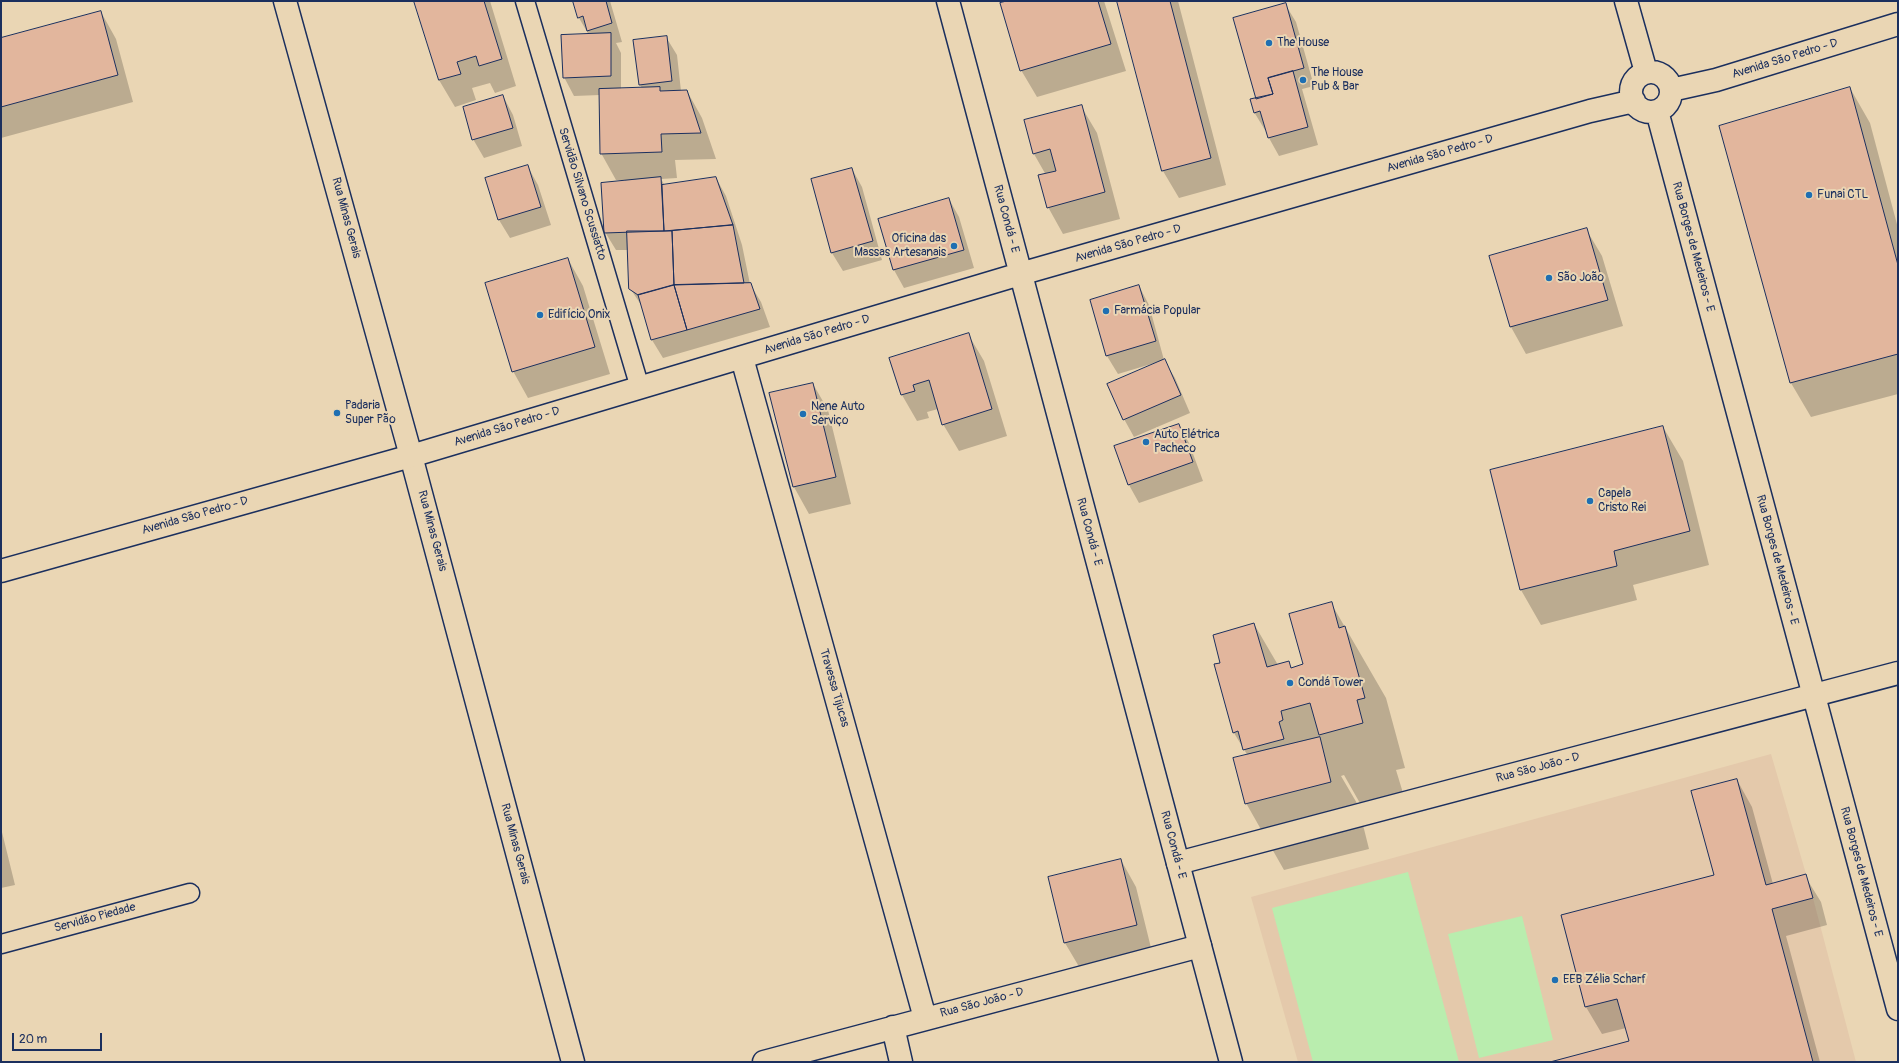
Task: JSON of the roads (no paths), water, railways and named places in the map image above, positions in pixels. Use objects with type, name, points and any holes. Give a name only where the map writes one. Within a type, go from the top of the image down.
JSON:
[{"type":"street","name":"Rua Minas Gerais","points":[[286,1],[412,456],[573,1062]]},
{"type":"street","name":"Rua Condá - E","points":[[948,1],[1231,1062]]},
{"type":"street","points":[[1626,1],[1646,72]]},
{"type":"street","name":"Avenida São Pedro - D","points":[[1671,90],[1716,80],[1898,24]]},
{"type":"street","points":[[1646,72],[1656,73],[1665,78],[1671,90],[1668,103],[1656,111],[1646,111],[1641,109],[1634,101],[1631,93],[1633,84],[1638,76],[1646,72]]},
{"type":"street","name":"Avenida São Pedro - D","points":[[1,571],[412,456],[1020,274],[1590,111],[1634,101]]},
{"type":"street","name":"Rua Borges de Medeiros - E","points":[[1656,111],[1898,1008]]},
{"type":"street","name":"Travessa Tijucas","points":[[742,358],[926,1018]]},
{"type":"street","name":"Rua São João - D","points":[[1178,863],[1898,672]]},
{"type":"street","name":"Rua São João - D","points":[[764,1062],[1200,946]]},
{"type":"street","points":[[892,1028],[901,1062]]},
{"type":"lane","name":"Servidão Silvano Scussiatto","points":[[525,1],[640,388]]},
{"type":"lane","name":"Servidão Piedade","points":[[1,944],[190,893]]},
{"type":"place","name":"The House","points":[[1269,43]]},
{"type":"place","name":"The House Pub & Bar","points":[[1303,80]]},
{"type":"place","name":"Funai CTL","points":[[1809,195]]},
{"type":"place","name":"Oficina das Massas Artesanais","points":[[954,246]]},
{"type":"place","name":"São João","points":[[1549,278]]},
{"type":"place","name":"Farmácia Popular","points":[[1106,311]]},
{"type":"place","name":"Edifício Onix","points":[[540,315]]},
{"type":"place","name":"Padaria Super Pão","points":[[337,413]]},
{"type":"place","name":"Nene Auto Serviço","points":[[803,414]]},
{"type":"place","name":"Auto Elétrica Pacheco","points":[[1146,442]]},
{"type":"place","name":"Capela Cristo Rei","points":[[1590,501]]},
{"type":"place","name":"Condá Tower","points":[[1290,683]]},
{"type":"place","name":"EEB Zélia Scharf","points":[[1555,980]]}]
